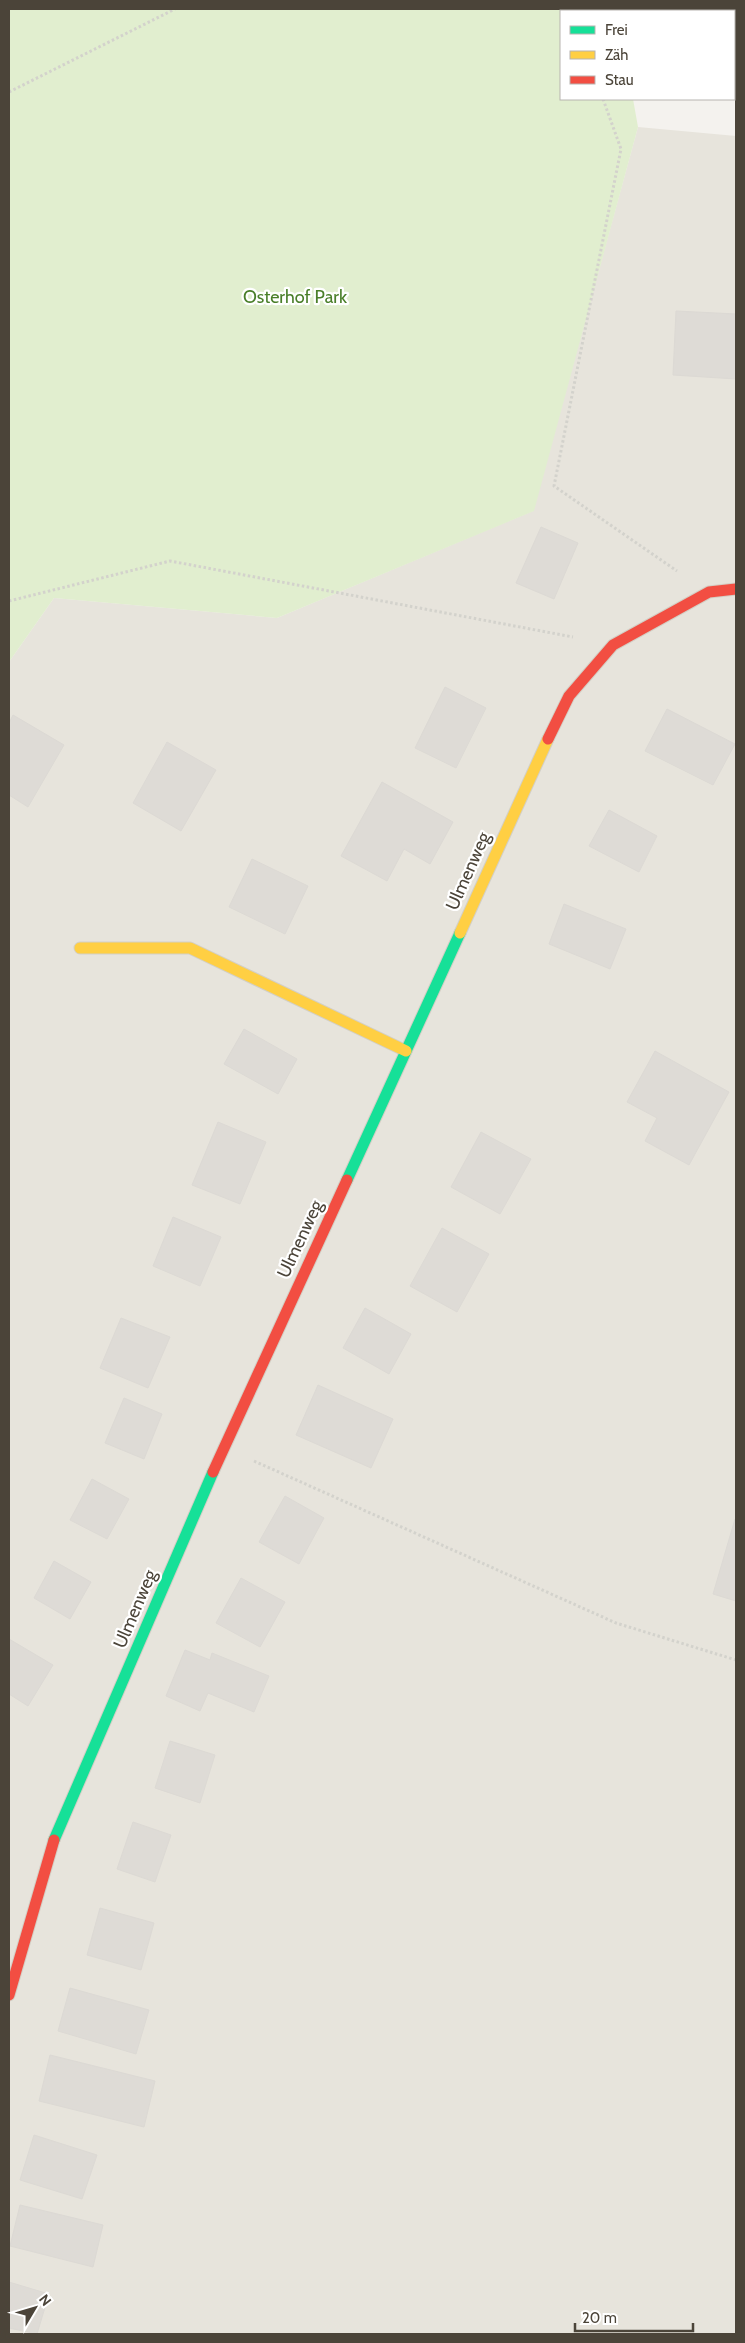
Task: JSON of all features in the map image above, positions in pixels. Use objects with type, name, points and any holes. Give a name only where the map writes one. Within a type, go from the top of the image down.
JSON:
[{"type":"street","name":"Ulmenweg","points":[[9,1995],[54,1839],[224,1447],[537,760],[569,696],[613,645],[709,592],[736,588]]},
{"type":"street","points":[[80,948],[190,948],[406,1051]]},
{"type":"path","points":[[9,92],[175,9]]},
{"type":"path","points":[[603,100],[621,149],[554,486],[709,592]]},
{"type":"path","points":[[9,601],[170,561],[613,645]]},
{"type":"path","points":[[224,1447],[616,1623],[736,1660]]},
{"type":"shaded area","points":[[638,127],[736,136],[736,2334],[9,2334],[9,662],[54,598],[277,618],[533,511]]},
{"type":"green space","name":"Osterhof Park","points":[[9,9],[615,9],[560,10],[560,100],[633,100],[638,127],[534,511],[277,618],[54,598],[9,662]]},
{"type":"building","points":[[676,311],[736,314],[736,379],[673,375]]},
{"type":"building","points":[[541,527],[578,543],[554,599],[516,583]]},
{"type":"building","points":[[445,687],[486,708],[456,768],[415,748]]},
{"type":"building","points":[[667,709],[735,744],[713,785],[645,751]]},
{"type":"building","points":[[13,715],[64,745],[28,807],[9,795],[9,723]]},
{"type":"building","points":[[167,742],[216,770],[181,831],[133,803]]},
{"type":"building","points":[[382,782],[453,822],[430,864],[404,849],[387,881],[341,856]]},
{"type":"building","points":[[609,810],[657,836],[639,872],[589,846]]},
{"type":"building","points":[[252,859],[308,886],[285,934],[229,907]]},
{"type":"building","points":[[564,904],[626,929],[610,969],[549,944]]},
{"type":"building","points":[[244,1029],[297,1059],[278,1094],[224,1064]]},
{"type":"building","points":[[655,1051],[729,1092],[689,1165],[645,1141],[657,1118],[627,1102]]},
{"type":"building","points":[[218,1122],[266,1142],[240,1204],[192,1185]]},
{"type":"building","points":[[481,1132],[531,1159],[500,1214],[451,1187]]},
{"type":"building","points":[[173,1217],[221,1237],[200,1286],[153,1266]]},
{"type":"building","points":[[442,1228],[489,1254],[457,1312],[410,1286]]},
{"type":"building","points":[[365,1308],[411,1334],[389,1374],[343,1348]]},
{"type":"building","points":[[121,1318],[170,1337],[148,1388],[100,1368]]},
{"type":"building","points":[[318,1385],[393,1419],[371,1468],[296,1435]]},
{"type":"building","points":[[124,1398],[162,1414],[144,1459],[105,1443]]},
{"type":"building","points":[[92,1479],[129,1499],[107,1539],[70,1520]]},
{"type":"building","points":[[285,1496],[324,1518],[299,1564],[259,1542]]},
{"type":"building","points":[[736,1520],[736,1601],[713,1594]]},
{"type":"building","points":[[54,1561],[91,1582],[70,1619],[34,1598]]},
{"type":"building","points":[[241,1578],[285,1602],[260,1647],[216,1623]]},
{"type":"building","points":[[9,1639],[53,1665],[28,1706],[9,1694]]},
{"type":"building","points":[[185,1650],[210,1660],[212,1653],[269,1676],[254,1712],[208,1693],[200,1711],[166,1696]]},
{"type":"building","points":[[170,1741],[215,1755],[200,1803],[155,1788]]},
{"type":"building","points":[[133,1822],[171,1835],[155,1882],[117,1869]]},
{"type":"building","points":[[100,1908],[154,1923],[141,1970],[87,1955]]},
{"type":"building","points":[[70,1988],[149,2010],[136,2054],[58,2031]]},
{"type":"building","points":[[50,2055],[155,2081],[144,2127],[39,2101]]},
{"type":"building","points":[[34,2135],[97,2155],[82,2199],[20,2180]]},
{"type":"building","points":[[20,2205],[103,2225],[93,2267],[10,2246]]},
{"type":"building","points":[[9,2282],[49,2294],[37,2334],[9,2328]]},
{"type":"traffic: fast","points":[[347,1180],[460,933]]},
{"type":"traffic: fast","points":[[54,1840],[213,1472]]},
{"type":"traffic: slow","points":[[460,933],[548,739]]},
{"type":"traffic: slow","points":[[80,948],[190,948],[406,1051]]},
{"type":"traffic: jam","points":[[548,739],[569,696],[613,645],[709,592],[736,589]]},
{"type":"traffic: jam","points":[[213,1472],[347,1180]]},
{"type":"traffic: jam","points":[[9,1995],[54,1840]]}]
